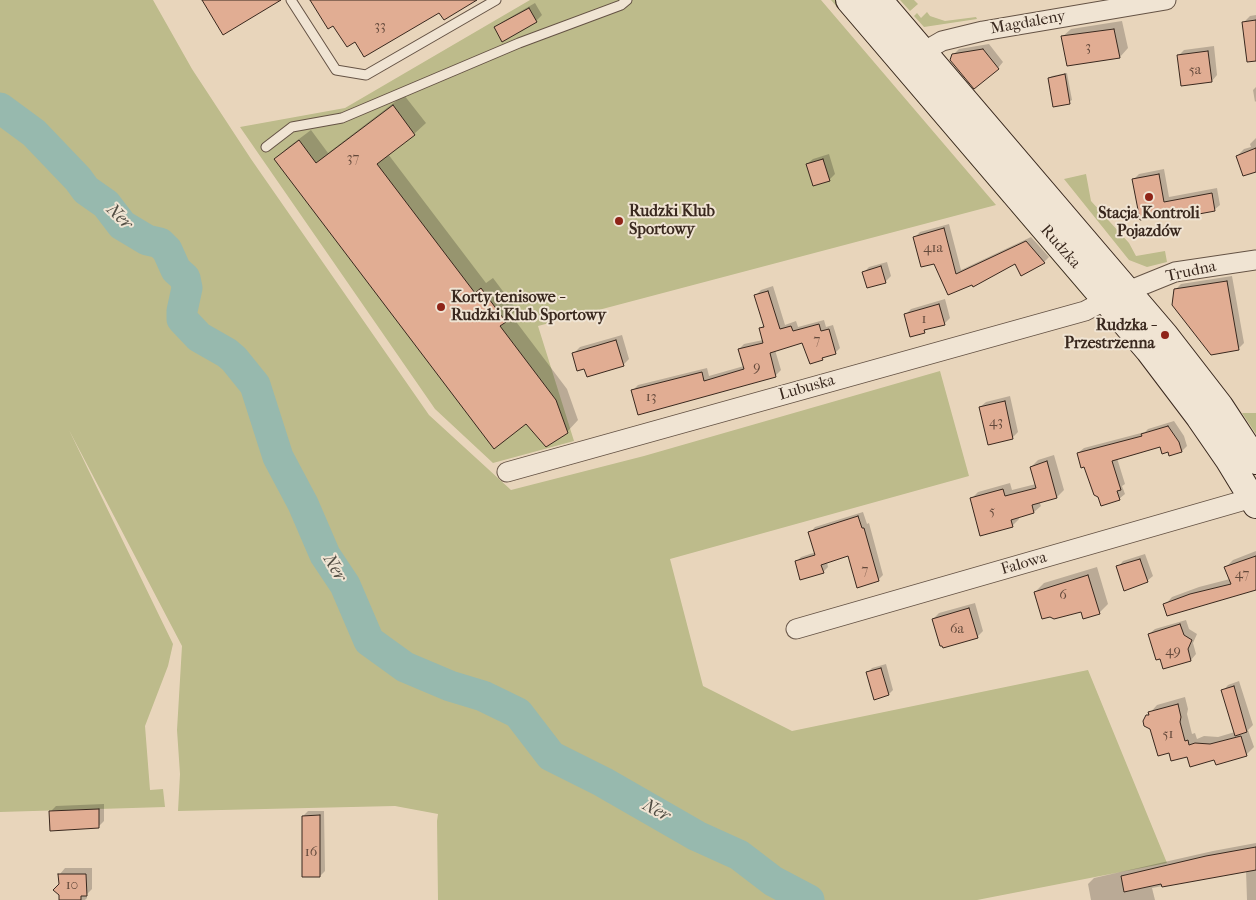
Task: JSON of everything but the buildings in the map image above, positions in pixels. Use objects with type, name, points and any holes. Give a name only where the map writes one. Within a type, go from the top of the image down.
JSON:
[{"type":"street","name":"Rudzka","points":[[849,0],[1117,295],[1196,373],[1256,461]]},
{"type":"street","name":"Rudzka","points":[[879,0],[923,52],[1117,295],[1175,385],[1255,500]]},
{"type":"street","name":"Magdaleny","points":[[923,52],[942,41],[983,31],[1166,0]]},
{"type":"street","name":"Trudna","points":[[1117,295],[1175,272],[1256,260]]},
{"type":"street","name":"Lubuska","points":[[507,472],[1085,311],[1117,295]]},
{"type":"street","name":"Falowa","points":[[796,629],[1255,500]]},
{"type":"lane","points":[[291,0],[336,70],[366,75],[496,0]]},
{"type":"lane","points":[[266,147],[292,127],[342,118],[519,43],[621,5],[627,0]]},
{"type":"shaded area","points":[[0,0],[153,0],[192,69],[251,159],[429,415],[511,490],[644,456],[940,371],[969,476],[670,559],[703,686],[792,731],[1088,670],[1167,863],[977,900],[438,900],[438,814],[395,806],[178,811],[180,774],[177,730],[182,646],[69,430],[173,644],[168,666],[145,726],[150,790],[163,789],[165,807],[0,812]]},
{"type":"shaded area","name":"Rudzki Klub Sportowy","points":[[530,0],[821,0],[996,205],[538,326],[574,441],[493,463],[435,409],[240,127],[345,108]]},
{"type":"shaded area","points":[[831,0],[836,0],[1005,198],[1004,203]]},
{"type":"shaded area","points":[[900,0],[914,0],[918,4],[910,11]]},
{"type":"shaded area","points":[[927,12],[930,16],[945,21],[976,17],[977,19],[924,27],[914,16],[917,13],[921,18]]},
{"type":"shaded area","points":[[1086,174],[1091,201],[1129,243],[1136,256],[1165,251],[1167,262],[1147,267],[1129,260],[1064,179]]},
{"type":"shaded area","points":[[1016,210],[1087,298],[1086,299],[1011,211]]},
{"type":"shaded area","points":[[1242,413],[1256,413],[1256,434]]},
{"type":"waterway","name":"Ner","points":[[0,108],[34,133],[78,179],[86,190],[106,204],[122,225],[147,240],[160,243],[167,250],[176,270],[185,278],[187,288],[182,319],[199,337],[234,359],[255,385],[278,457],[303,504],[325,555],[345,585],[369,641],[405,667],[450,686],[483,696],[518,713],[551,756],[603,782],[697,836],[739,855],[773,881],[809,900]]},
{"type":"place","name":"Stacja Kontroli Pojazdów","points":[[1149,197]]},
{"type":"place","name":"Rudzki Klub Sportowy","points":[[619,221]]},
{"type":"place","name":"Korty tenisowe - Rudzki Klub Sportowy","points":[[441,307]]},
{"type":"place","name":"Rudzka - Przestrzenna","points":[[1165,335]]}]
